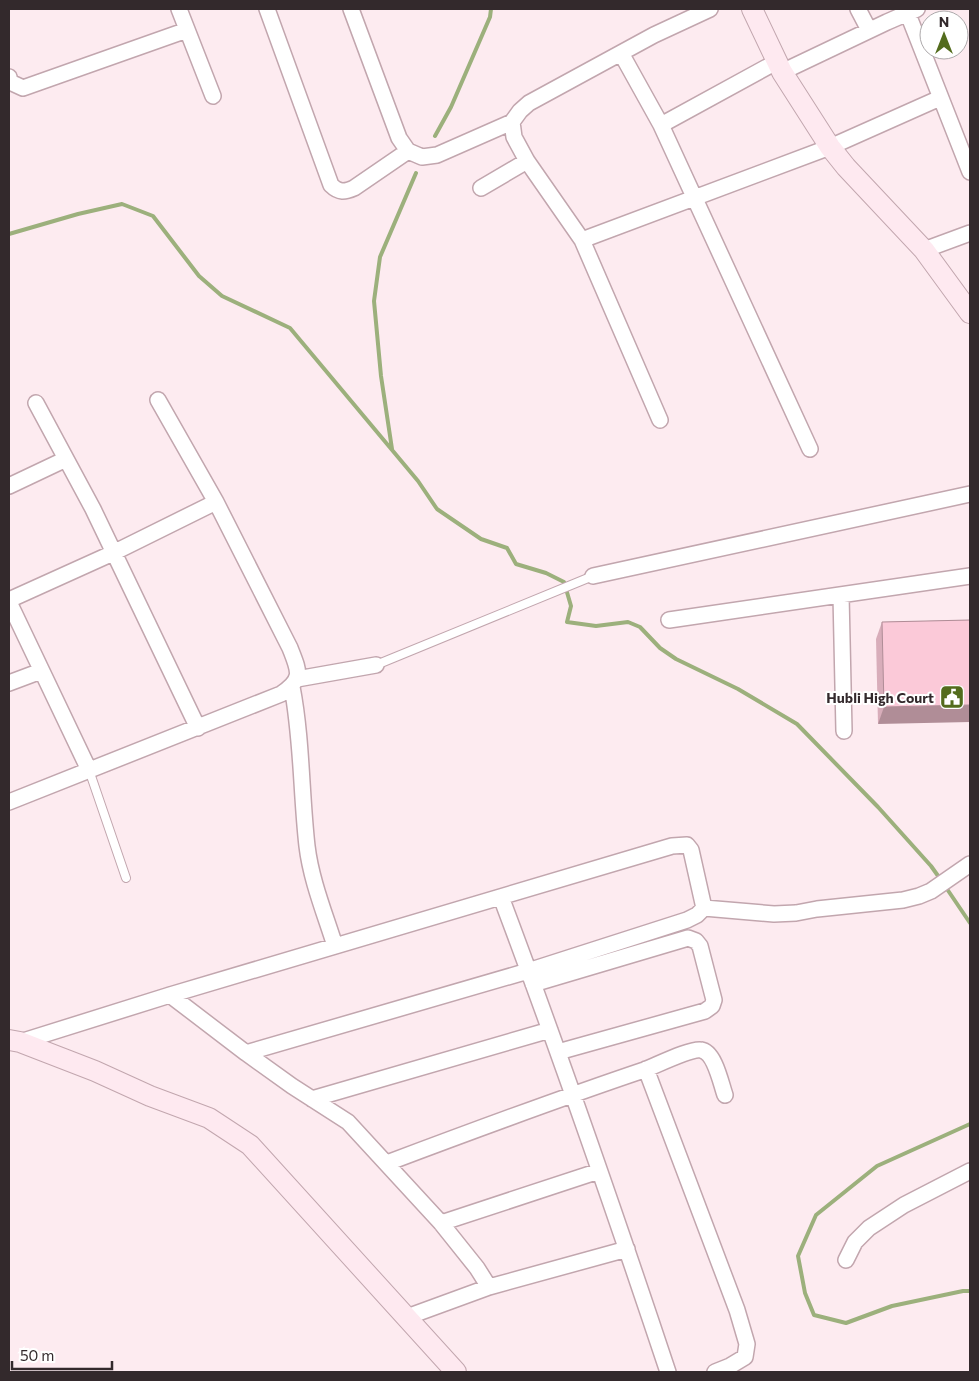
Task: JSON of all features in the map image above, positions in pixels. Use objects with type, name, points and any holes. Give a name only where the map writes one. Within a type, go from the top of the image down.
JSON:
[{"type":"street","points":[[179,9],[213,96]]},
{"type":"street","points":[[267,9],[331,185],[337,191],[346,191],[354,188],[408,151]]},
{"type":"street","points":[[351,9],[399,138],[408,151],[422,157],[438,155],[512,122],[529,103],[654,35],[710,9]]},
{"type":"street","points":[[752,9],[780,67],[830,147],[846,167],[924,250],[970,313]]},
{"type":"street","points":[[858,9],[869,30]]},
{"type":"street","points":[[662,125],[780,67],[869,30],[910,10],[940,98],[970,172]]},
{"type":"street","points":[[9,77],[10,82],[23,88],[187,30]]},
{"type":"street","points":[[621,53],[662,125],[810,449]]},
{"type":"street","points":[[582,240],[830,147],[940,98]]},
{"type":"street","points":[[512,122],[514,137],[527,160],[582,240],[660,420]]},
{"type":"street","points":[[481,188],[527,160]]},
{"type":"street","points":[[924,250],[970,233]]},
{"type":"street","points":[[158,400],[216,502],[290,648],[298,669],[295,683],[307,848],[315,883],[335,946]]},
{"type":"street","points":[[36,403],[113,553],[198,728]]},
{"type":"street","points":[[9,486],[66,459]]},
{"type":"street","points":[[593,576],[970,494]]},
{"type":"street","points":[[89,770],[9,601],[113,553],[216,502]]},
{"type":"street","points":[[669,620],[970,576]]},
{"type":"street","points":[[841,595],[844,731]]},
{"type":"street","points":[[9,802],[281,694],[295,683],[376,666]]},
{"type":"street","points":[[9,683],[41,671]]},
{"type":"street","points":[[14,1041],[680,844],[687,845],[694,857],[704,908]]},
{"type":"street","points":[[531,977],[687,920],[697,915],[704,908],[774,914],[903,900],[931,891],[970,864]]},
{"type":"street","points":[[501,896],[558,1052],[668,1372]]},
{"type":"street","points":[[246,1053],[531,977],[688,938],[696,941],[700,946],[714,1000],[712,1006],[705,1010],[558,1052]]},
{"type":"street","points":[[170,995],[246,1053],[348,1122],[441,1223],[477,1268],[489,1287]]},
{"type":"street","points":[[312,1099],[550,1030]]},
{"type":"street","points":[[14,1041],[95,1071],[150,1096],[209,1118],[250,1145],[456,1372]]},
{"type":"street","points":[[387,1163],[692,1051],[701,1050],[708,1054],[714,1062],[724,1095]]},
{"type":"street","points":[[646,1069],[737,1310],[747,1344],[744,1357],[730,1366],[715,1372]]},
{"type":"street","points":[[441,1223],[599,1171]]},
{"type":"street","points":[[846,1260],[855,1242],[869,1228],[904,1205],[970,1171]]},
{"type":"street","points":[[407,1318],[489,1287],[627,1249]]},
{"type":"lane","points":[[376,666],[593,576]]},
{"type":"lane","points":[[89,770],[126,878]]},
{"type":"building","points":[[970,620],[970,705],[884,707],[882,622]]},
{"type":"waterway","points":[[435,136],[451,107],[490,17],[491,9]]},
{"type":"waterway","points":[[392,449],[381,376],[374,301],[380,257],[416,173]]},
{"type":"waterway","points":[[9,234],[78,214],[122,204],[153,216],[199,276],[222,296],[290,328],[418,481],[437,509],[481,539],[507,548],[516,564],[546,573],[564,582],[571,606],[567,622],[596,626],[628,622],[640,627],[660,648],[676,659],[738,689],[797,724],[878,807],[931,866],[941,880]]},
{"type":"waterway","points":[[945,886],[970,923]]},
{"type":"waterway","points":[[970,1124],[877,1166],[816,1215],[798,1256],[805,1293],[814,1315],[846,1323],[892,1306],[970,1291]]},
{"type":"place","name":"Hubli High Court","points":[[952,697]]}]
